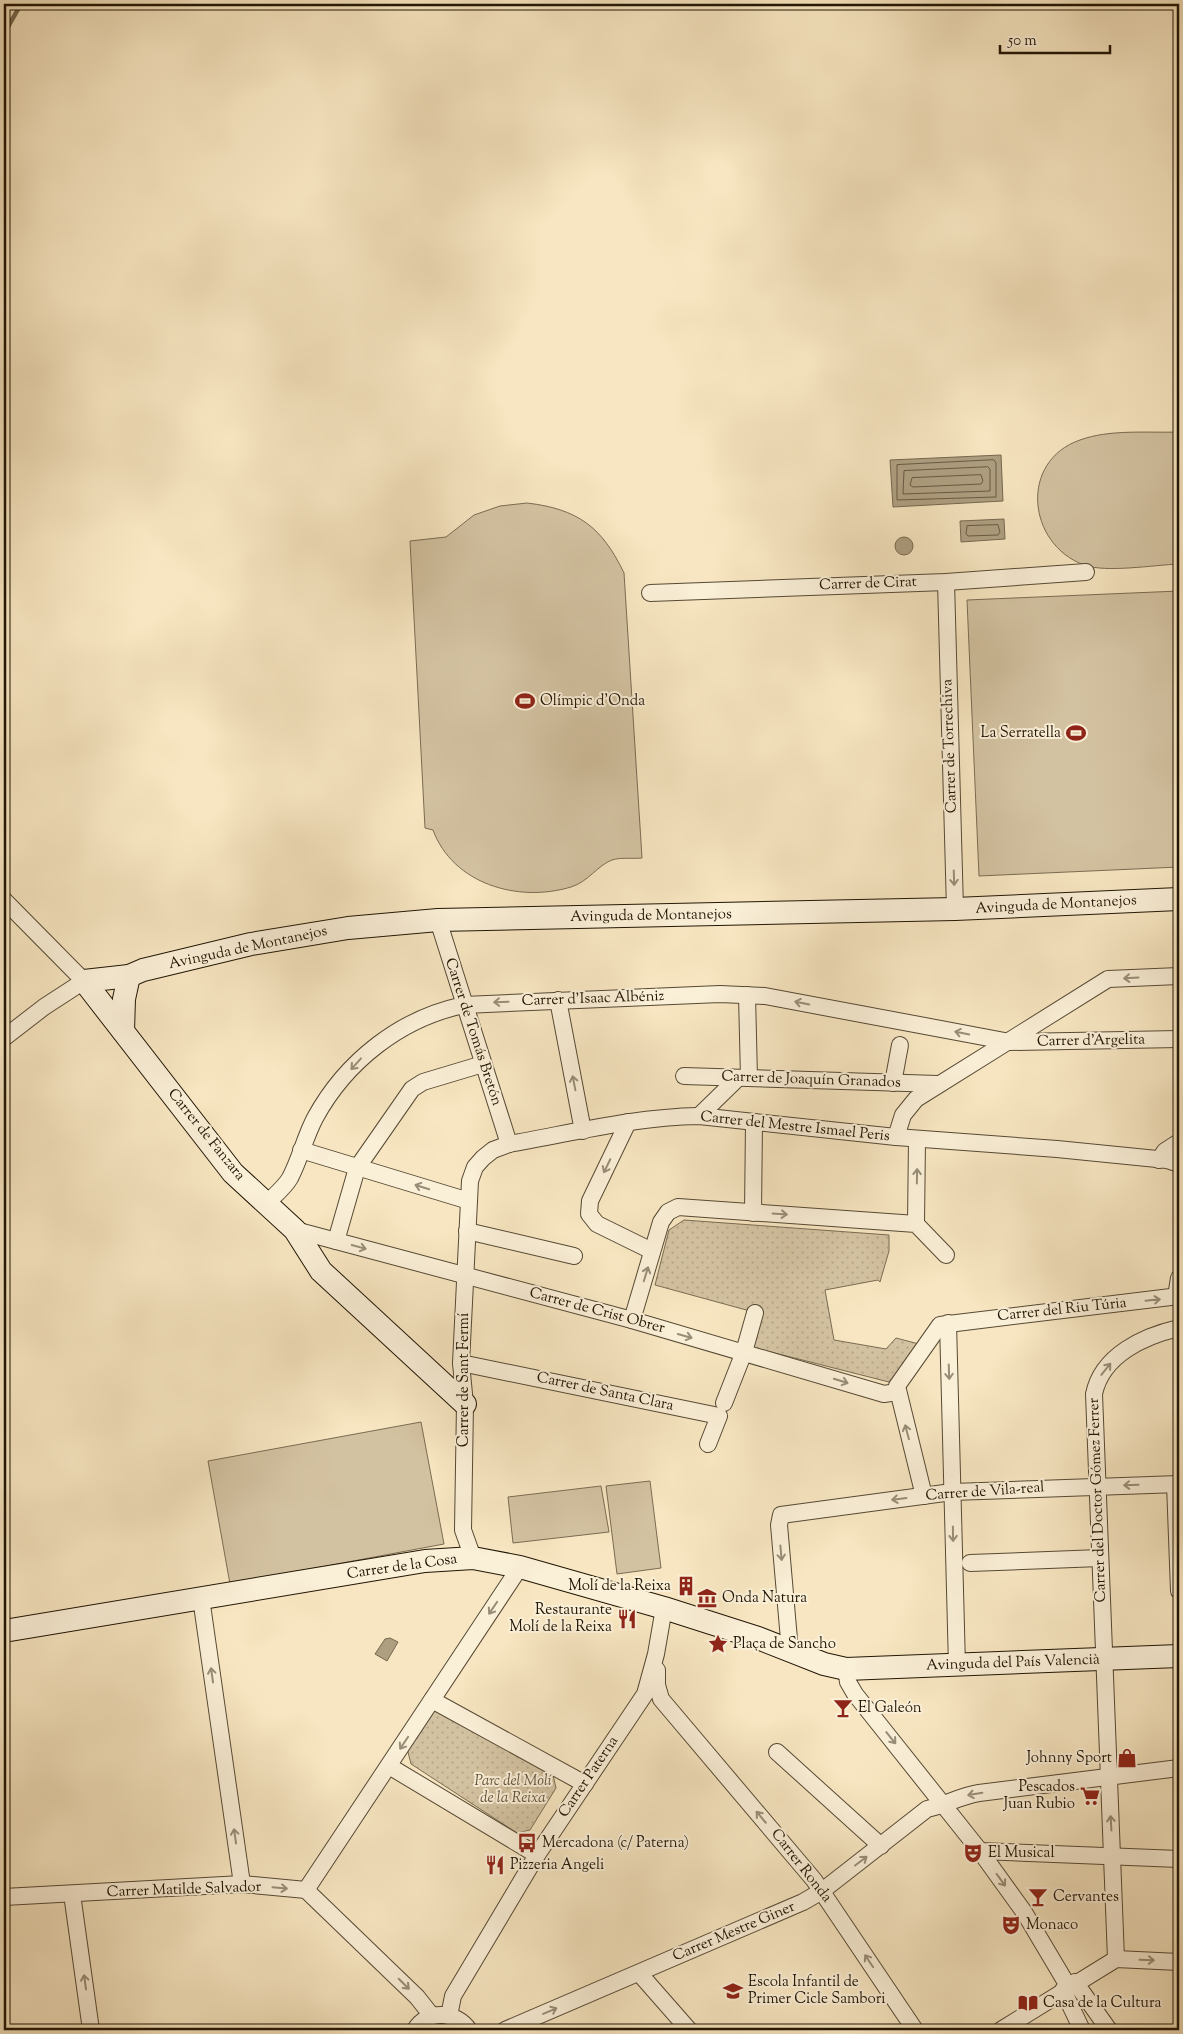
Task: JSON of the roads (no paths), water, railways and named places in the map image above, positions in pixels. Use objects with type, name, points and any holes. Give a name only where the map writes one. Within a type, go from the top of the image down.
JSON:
[{"type":"street","name":"Carrer de Cirat","points":[[650,593],[946,582],[1086,572]]},
{"type":"street","name":"Carrer de Torrechiva","points":[[946,582],[955,909]]},
{"type":"street","name":"Avinguda de Montanejos","points":[[4,1038],[44,1006],[84,981],[129,976],[143,970],[251,944],[348,928],[438,920],[955,909],[1179,899]]},
{"type":"street","points":[[4,900],[84,981]]},
{"type":"street","name":"Carrer de Tomás Bretón","points":[[438,920],[509,1144]]},
{"type":"street","points":[[105,1009],[129,976]]},
{"type":"street","points":[[123,1031],[124,998],[129,976]]},
{"type":"street","name":"Carrer d'Argelita","points":[[896,1137],[908,1106],[938,1084],[1010,1042],[1108,979],[1179,976]]},
{"type":"street","name":"Carrer de Fanzara","points":[[84,981],[233,1173],[295,1230],[321,1271],[465,1404]]},
{"type":"street","points":[[699,1116],[744,1078],[747,995]]},
{"type":"street","name":"Carrer d'Isaac Albéniz","points":[[267,1203],[290,1180],[315,1118],[332,1093],[362,1057],[383,1040],[429,1014],[464,1005],[558,1000],[765,996],[1010,1042]]},
{"type":"street","points":[[558,1000],[583,1131]]},
{"type":"street","name":"Carrer d'Argelita","points":[[1010,1042],[1177,1036]]},
{"type":"street","points":[[893,1083],[900,1045]]},
{"type":"street","points":[[336,1241],[357,1168],[417,1085],[484,1064]]},
{"type":"street","name":"Carrer de Joaquín Granados","points":[[684,1076],[938,1084]]},
{"type":"street","name":"Carrer del Mestre Ismael Peris","points":[[469,1201],[472,1175],[479,1162],[493,1150],[509,1144],[628,1122],[671,1117],[699,1116],[917,1139],[1057,1149],[1159,1160],[1179,1164]]},
{"type":"street","points":[[628,1122],[590,1201],[588,1210],[597,1224],[652,1251]]},
{"type":"street","points":[[753,1212],[754,1122]]},
{"type":"street","points":[[917,1139],[916,1218],[946,1255]]},
{"type":"street","points":[[1159,1160],[1165,1152],[1179,1142]]},
{"type":"street","points":[[301,1150],[469,1201]]},
{"type":"street","name":"Carrer de Sant Fermí","points":[[469,1201],[461,1363],[465,1404],[464,1530],[473,1558]]},
{"type":"street","points":[[632,1320],[664,1216],[678,1207],[889,1222],[916,1218]]},
{"type":"street","name":"Carrer de Crist Obrer","points":[[295,1230],[632,1320],[884,1394],[897,1392]]},
{"type":"street","points":[[467,1232],[574,1256]]},
{"type":"street","points":[[1178,1296],[1179,1278]]},
{"type":"street","name":"Carrer del Riu Túria","points":[[948,1323],[1178,1296]]},
{"type":"street","points":[[724,1403],[744,1352],[755,1314]]},
{"type":"street","points":[[924,1496],[897,1392],[900,1382],[937,1329],[940,1325],[948,1323],[957,1666]]},
{"type":"street","name":"Carrer del Doctor Gómez Ferrer","points":[[1116,1959],[1093,1407],[1096,1387],[1100,1377],[1112,1362],[1144,1338],[1179,1328]]},
{"type":"street","name":"Carrer de Santa Clara","points":[[461,1363],[719,1416],[708,1444]]},
{"type":"street","points":[[1177,1484],[1179,1591]]},
{"type":"street","name":"Carrer de Vila-real","points":[[790,1651],[779,1525],[781,1515],[792,1512],[952,1492],[1177,1484]]},
{"type":"street","name":"Carrer de la Cosa","points":[[4,1631],[45,1622],[425,1561],[473,1558],[520,1567],[664,1608],[790,1651]]},
{"type":"street","points":[[970,1563],[1100,1558]]},
{"type":"street","points":[[432,2016],[417,1997],[306,1890],[520,1567]]},
{"type":"street","points":[[201,1598],[242,1884]]},
{"type":"street","name":"Carrer Paterna","points":[[449,2016],[453,1996],[537,1854],[640,1703],[648,1685],[656,1654],[664,1608]]},
{"type":"street","name":"Avinguda del País Valencià","points":[[790,1651],[824,1664],[846,1669],[1179,1656]]},
{"type":"street","name":"Carrer Ronda","points":[[656,1654],[661,1699],[822,1891],[915,2030]]},
{"type":"street","points":[[846,1669],[848,1682],[855,1694],[946,1805],[1024,1912],[1069,1986],[1109,2030]]},
{"type":"street","points":[[432,1700],[584,1784]]},
{"type":"street","points":[[640,1703],[673,1713]]},
{"type":"street","points":[[776,1752],[881,1846]]},
{"type":"street","points":[[389,1766],[537,1854]]},
{"type":"street","name":"Carrer Mestre Giner","points":[[505,2030],[795,1906],[822,1891],[927,1808],[946,1805],[958,1798],[979,1793],[1179,1768]]},
{"type":"street","points":[[980,1851],[1179,1859]]},
{"type":"street","name":"Carrer Matilde Salvador","points":[[4,1897],[242,1884],[306,1890]]},
{"type":"street","points":[[72,1894],[91,2030]]},
{"type":"street","points":[[1001,2030],[1069,1986],[1116,1959],[1179,1962]]},
{"type":"street","points":[[639,1973],[689,2030]]},
{"type":"street","points":[[1069,1986],[1082,2030]]},
{"type":"street","points":[[415,2030],[424,2020],[432,2016],[449,2016],[458,2019],[469,2030]]},
{"type":"water","points":[[1001,455],[1003,501],[893,507],[890,460]]},
{"type":"water","points":[[1004,519],[1005,539],[961,542],[960,521]]},
{"type":"water","points":[[900,537],[908,537],[913,542],[911,553],[900,555],[895,550],[895,542]]},
{"type":"water","points":[[390,1638],[398,1642],[387,1661],[375,1654],[385,1639]]},
{"type":"waterway","points":[[4,34],[21,4]]},
{"type":"place","name":"Olímpic d'Onda","points":[[525,701]]},
{"type":"place","name":"La Serratella","points":[[1076,733]]},
{"type":"place","name":"Molí de la Reixa","points":[[686,1586]]},
{"type":"place","name":"Onda Natura","points":[[707,1598]]},
{"type":"place","name":"Restaurante Molí de la Reixa","points":[[627,1619]]},
{"type":"place","name":"Plaça de Sancho","points":[[718,1644]]},
{"type":"place","name":"El Galeón","points":[[843,1708]]},
{"type":"place","name":"Johnny Sport","points":[[1127,1758]]},
{"type":"place","name":"Pescados Juan Rubio","points":[[1090,1796]]},
{"type":"place","name":"Mercadona (c/ Paterna)","points":[[527,1843]]},
{"type":"place","name":"El Musical","points":[[973,1853]]},
{"type":"place","name":"Pizzeria Angeli","points":[[495,1865]]},
{"type":"place","name":"Cervantes","points":[[1038,1897]]},
{"type":"place","name":"Monaco","points":[[1011,1925]]},
{"type":"place","name":"Escola Infantil de Primer Cicle Sambori","points":[[733,1991]]},
{"type":"place","name":"Casa de la Cultura","points":[[1028,2003]]},
{"type":"park label","name":"Parc del Molí de la Reixa","points":[[513,1790]]}]
